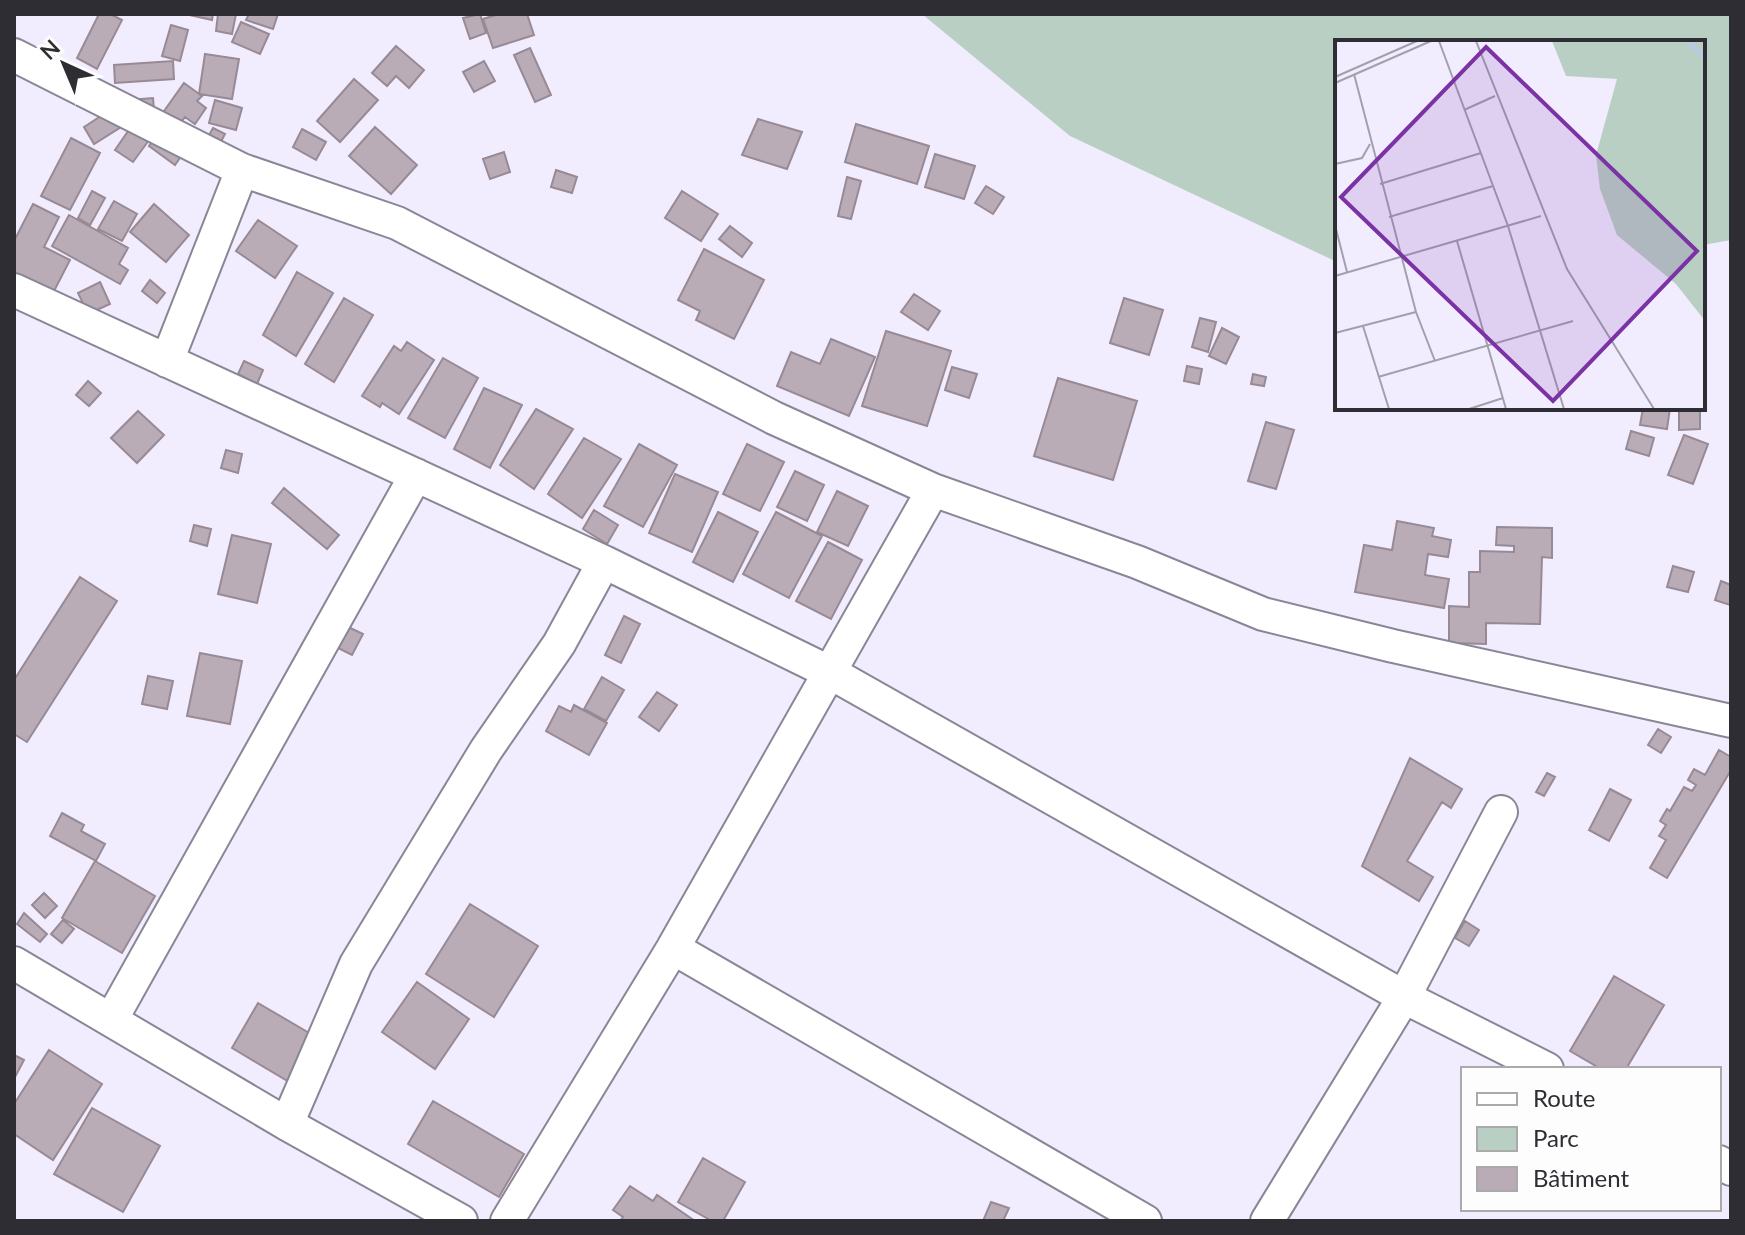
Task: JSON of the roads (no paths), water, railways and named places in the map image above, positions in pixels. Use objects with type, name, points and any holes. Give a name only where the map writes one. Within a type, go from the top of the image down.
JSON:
[{"type":"street","points":[[14,55],[242,170],[397,223],[774,418],[933,490],[1137,562],[1263,614],[1731,721]]},
{"type":"street","points":[[167,361],[242,170]]},
{"type":"street","points":[[14,290],[604,562],[831,673],[1404,997],[1543,1067]]},
{"type":"street","points":[[111,1020],[416,475]]},
{"type":"street","points":[[507,1221],[673,948],[933,490]]},
{"type":"street","points":[[287,1124],[356,964],[486,750],[559,644],[604,562]]},
{"type":"street","points":[[1267,1221],[1404,997],[1501,812]]},
{"type":"street","points":[[673,948],[1145,1221]]},
{"type":"street","points":[[14,963],[287,1124],[461,1221]]}]
